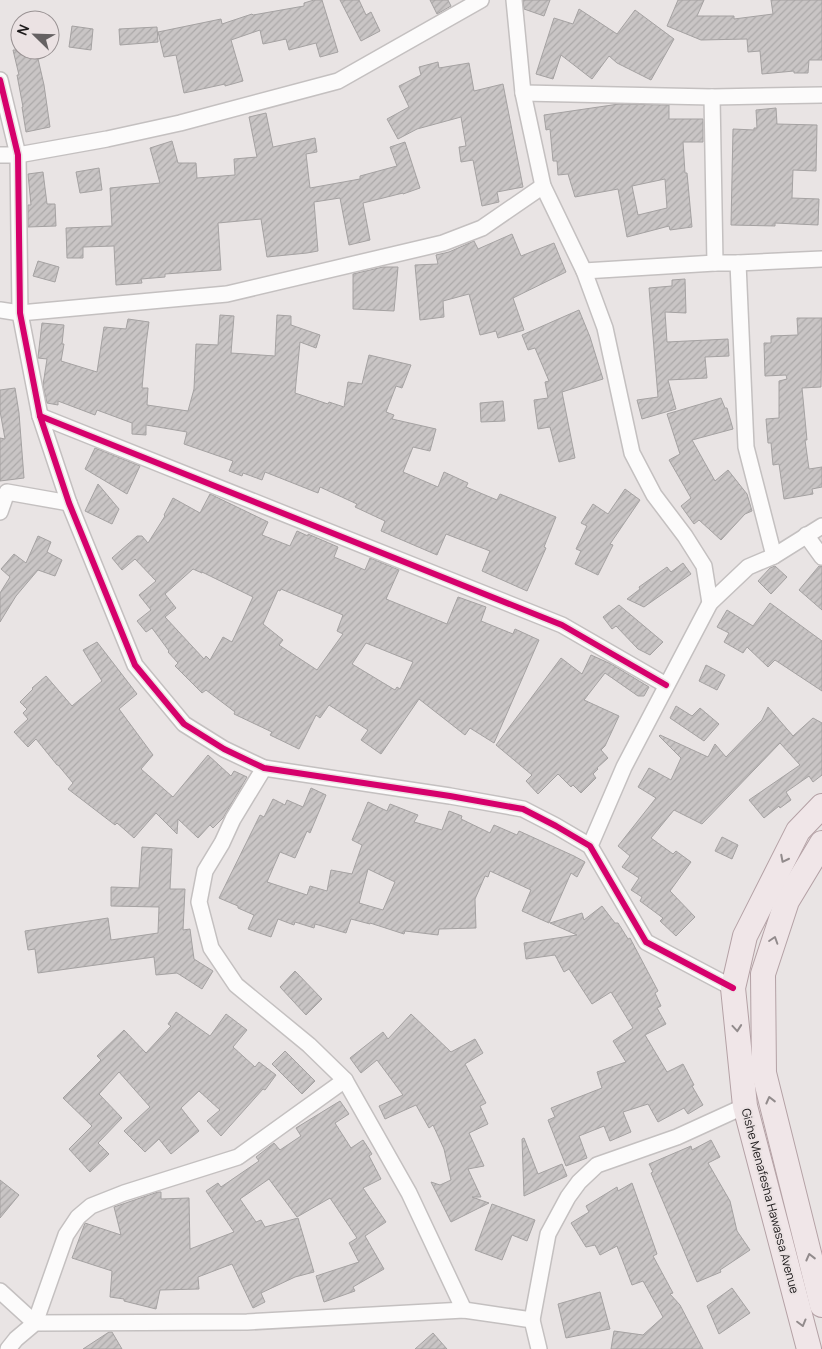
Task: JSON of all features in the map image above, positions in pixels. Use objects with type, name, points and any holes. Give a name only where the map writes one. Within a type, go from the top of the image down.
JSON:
[{"type":"main road","name":"Gishe Menafesha Hawassa Avenue","points":[[809,1349],[744,1106],[734,988],[745,936],[798,831],[822,806]]},
{"type":"main road","points":[[798,831],[821,844]]},
{"type":"main road","name":"Gishe Menafesha Hawassa Avenue","points":[[821,844],[787,901],[763,974],[764,1073],[822,1305]]},
{"type":"street","points":[[0,155],[18,155],[107,139],[180,123],[338,81],[481,0]]},
{"type":"street","points":[[514,0],[524,93],[543,186],[584,271],[605,328],[632,453],[654,495],[685,536],[704,566],[710,603]]},
{"type":"street","points":[[0,80],[18,155],[20,313],[40,416],[69,503],[135,666],[184,724],[224,749],[264,768],[523,809],[590,846],[646,942],[734,988]]},
{"type":"street","points":[[524,93],[712,97],[822,96]]},
{"type":"street","points":[[712,97],[715,263]]},
{"type":"street","points":[[0,310],[20,313],[226,294],[443,243],[482,228],[543,186]]},
{"type":"street","points":[[584,271],[822,259]]},
{"type":"street","points":[[738,263],[746,447],[774,556]]},
{"type":"street","points":[[40,416],[562,625],[666,685]]},
{"type":"street","points":[[0,512],[4,491],[69,503]]},
{"type":"street","points":[[590,846],[624,767],[710,603],[748,567],[774,556],[822,526]]},
{"type":"street","points":[[806,535],[822,557]]},
{"type":"street","points":[[264,768],[233,819],[222,843],[205,871],[199,902],[211,948],[236,985],[310,1045],[345,1080],[409,1193],[464,1310]]},
{"type":"street","points":[[8,1349],[34,1323],[66,1235],[78,1217],[91,1206],[124,1193],[238,1157],[345,1080]]},
{"type":"street","points":[[539,1349],[532,1320],[548,1234],[568,1196],[579,1182],[597,1165],[677,1137],[744,1106]]},
{"type":"street","points":[[0,1291],[34,1323],[247,1322],[464,1310],[532,1320]]},
{"type":"building","points":[[322,0],[338,52],[320,57],[316,43],[289,50],[286,39],[263,44],[260,30],[231,40],[243,81],[184,93],[176,55],[164,57],[158,32],[221,19],[222,24],[252,14],[304,6],[304,3]]},
{"type":"building","points":[[340,0],[359,0],[366,15],[371,12],[380,31],[361,41]]},
{"type":"building","points":[[430,0],[448,0],[451,6],[437,14]]},
{"type":"building","points":[[523,0],[550,0],[544,16],[524,9]]},
{"type":"building","points":[[678,0],[704,0],[697,16],[734,16],[734,19],[773,14],[771,0],[822,0],[822,60],[809,60],[808,73],[794,73],[794,71],[762,74],[760,51],[748,52],[747,39],[701,40],[667,26]]},
{"type":"building","points":[[579,9],[617,34],[635,10],[674,39],[651,80],[617,63],[609,56],[592,79],[561,55],[553,79],[536,74],[554,18],[573,24]]},
{"type":"building","points":[[72,26],[93,29],[91,50],[69,47]]},
{"type":"building","points":[[157,27],[158,42],[120,45],[119,29]]},
{"type":"building","points":[[15,60],[38,60],[50,127],[26,132],[17,75],[19,75]]},
{"type":"building","points":[[438,62],[439,68],[469,63],[474,91],[503,84],[523,187],[497,192],[499,202],[482,206],[473,160],[461,162],[459,147],[466,146],[461,117],[417,129],[398,139],[387,119],[409,107],[399,86],[421,75],[419,67]]},
{"type":"building","points":[[619,104],[669,105],[669,119],[703,119],[703,142],[683,142],[692,227],[670,230],[669,226],[627,237],[618,189],[575,197],[568,174],[558,175],[557,161],[553,161],[550,129],[546,130],[544,115]],"holes":[[[665,179],[667,208],[638,215],[632,186]]]},
{"type":"building","points":[[776,108],[777,124],[817,125],[816,171],[793,170],[792,198],[819,199],[818,225],[775,223],[775,226],[731,225],[733,129],[754,130],[754,128],[757,128],[756,110]]},
{"type":"building","points":[[266,113],[273,147],[315,138],[317,152],[306,154],[310,188],[360,179],[360,176],[397,166],[390,147],[405,142],[420,188],[363,203],[370,240],[349,245],[340,198],[314,202],[318,251],[267,257],[261,219],[218,223],[221,270],[165,274],[165,277],[141,279],[142,283],[116,285],[114,246],[83,247],[83,258],[67,258],[66,228],[112,226],[110,188],[160,183],[150,148],[172,141],[178,163],[196,163],[197,178],[235,175],[234,159],[257,157],[249,117]]},
{"type":"building","points":[[99,168],[102,190],[80,193],[76,172]]},
{"type":"building","points":[[43,172],[47,204],[55,204],[56,226],[28,227],[28,205],[31,205],[28,174]]},
{"type":"building","points":[[512,234],[521,256],[554,243],[566,272],[513,298],[524,330],[498,338],[496,331],[480,335],[469,294],[443,301],[444,317],[420,320],[415,265],[438,264],[436,255],[449,252],[474,241],[478,249]]},
{"type":"building","points":[[38,261],[59,267],[55,282],[33,276]]},
{"type":"building","points":[[383,267],[398,267],[394,311],[353,309],[353,274]]},
{"type":"building","points":[[685,279],[686,313],[665,312],[667,342],[728,339],[729,356],[705,357],[707,378],[668,380],[676,409],[642,419],[637,400],[658,397],[649,288],[672,286],[672,280]]},
{"type":"building","points":[[579,310],[590,337],[603,379],[562,392],[575,458],[559,462],[550,427],[538,429],[534,400],[548,398],[545,382],[549,381],[535,348],[528,350],[522,335]]},
{"type":"building","points":[[220,315],[234,316],[231,353],[275,356],[277,315],[291,316],[291,325],[320,335],[316,348],[300,342],[295,393],[328,404],[329,402],[344,407],[348,382],[362,384],[369,355],[411,365],[402,388],[396,386],[386,412],[394,415],[392,419],[436,429],[430,451],[413,447],[403,472],[438,487],[444,472],[468,483],[466,487],[497,500],[500,494],[556,517],[544,547],[546,548],[527,591],[482,571],[490,551],[446,534],[437,555],[381,531],[385,521],[355,507],[357,504],[320,487],[318,493],[265,472],[262,480],[243,473],[242,476],[229,471],[233,461],[184,444],[187,432],[146,425],[146,435],[132,434],[132,423],[97,410],[95,415],[58,401],[58,405],[47,403],[43,385],[47,359],[38,358],[42,323],[64,325],[62,344],[64,344],[61,361],[97,372],[104,327],[126,329],[128,319],[149,322],[142,388],[148,388],[147,405],[188,411],[194,389],[196,344],[218,345]]},
{"type":"building","points":[[797,318],[822,318],[821,387],[802,388],[809,469],[822,467],[822,487],[812,489],[813,494],[784,499],[779,464],[773,465],[771,443],[768,443],[766,419],[779,418],[779,381],[787,379],[786,375],[765,376],[764,343],[771,343],[771,336],[798,335]]},
{"type":"building","points":[[15,388],[24,478],[0,481],[0,438],[5,439],[0,411],[0,390]]},
{"type":"building","points":[[721,398],[725,408],[727,408],[733,429],[692,440],[715,481],[728,470],[747,494],[752,511],[745,514],[721,540],[699,520],[694,524],[681,506],[691,498],[669,460],[680,454],[667,414]]},
{"type":"building","points":[[503,401],[505,421],[481,422],[480,403]]},
{"type":"building","points":[[95,448],[140,466],[127,494],[85,469]]},
{"type":"building","points":[[98,484],[119,509],[112,524],[85,511]]},
{"type":"building","points":[[625,489],[640,500],[610,544],[613,545],[598,575],[575,564],[581,551],[576,549],[587,526],[581,523],[593,504],[608,514]]},
{"type":"building","points":[[210,494],[268,522],[262,535],[290,546],[297,531],[338,547],[334,557],[365,570],[370,558],[399,570],[386,599],[447,624],[458,597],[486,607],[481,621],[513,634],[515,629],[539,640],[494,743],[470,728],[465,735],[419,699],[381,754],[361,740],[368,730],[329,705],[320,718],[316,715],[299,749],[270,735],[272,732],[234,714],[235,712],[206,690],[202,693],[175,666],[178,663],[152,628],[146,632],[137,621],[151,610],[139,595],[156,581],[135,559],[122,570],[112,558],[137,536],[142,536],[148,543],[165,516],[173,498],[200,513]],"holes":[[[193,569],[253,597],[232,642],[223,637],[210,660],[206,656],[204,659],[165,617],[176,608],[165,594]],[[281,589],[343,615],[337,631],[343,634],[317,670],[279,645],[283,640],[263,624],[278,590],[280,591]],[[366,643],[413,662],[400,689],[397,687],[395,690],[352,664]]]},
{"type":"building","points":[[38,536],[51,542],[47,552],[62,560],[55,576],[38,570],[16,596],[0,622],[0,593],[10,577],[1,569],[14,554],[26,563]]},
{"type":"building","points":[[683,563],[691,574],[644,607],[627,599],[640,589],[639,587],[667,567],[671,572]]},
{"type":"building","points":[[775,566],[787,577],[771,594],[758,581],[770,568]]},
{"type":"building","points":[[819,566],[822,566],[822,610],[799,590]]},
{"type":"building","points":[[770,603],[822,641],[822,691],[775,660],[768,667],[747,647],[743,653],[724,642],[729,633],[717,627],[727,610],[753,626]]},
{"type":"building","points":[[619,605],[663,642],[650,655],[638,649],[616,626],[612,629],[603,617]]},
{"type":"building","points":[[97,642],[137,694],[119,709],[153,755],[141,769],[173,797],[208,755],[231,776],[234,771],[247,777],[223,818],[213,828],[210,825],[198,838],[178,819],[177,834],[156,813],[134,838],[117,823],[115,825],[68,789],[73,783],[36,739],[28,747],[14,732],[28,719],[23,713],[27,709],[20,702],[46,676],[72,706],[102,681],[83,650]]},
{"type":"building","points":[[591,655],[611,664],[649,687],[644,696],[638,696],[605,673],[584,700],[619,716],[605,746],[601,750],[608,758],[593,774],[596,778],[581,793],[573,785],[571,787],[558,774],[538,794],[526,781],[532,775],[496,745],[561,658],[582,674]]},
{"type":"building","points":[[706,665],[725,675],[717,690],[699,681]]},
{"type":"building","points":[[676,706],[692,716],[700,708],[719,724],[704,741],[670,718]]},
{"type":"building","points":[[768,707],[793,736],[813,718],[822,723],[822,775],[813,782],[809,776],[786,792],[791,800],[780,808],[779,806],[764,818],[749,800],[800,765],[780,743],[702,824],[674,810],[651,838],[673,854],[676,851],[691,862],[670,891],[695,917],[676,936],[660,921],[663,918],[640,901],[642,897],[631,890],[639,878],[622,867],[630,856],[618,846],[656,798],[638,787],[649,768],[671,780],[681,758],[660,735],[708,757],[715,744],[726,757],[762,720]]},
{"type":"building","points":[[311,788],[326,795],[310,833],[307,831],[295,858],[280,852],[267,882],[307,895],[310,886],[327,891],[331,870],[352,874],[362,845],[352,840],[368,802],[387,811],[390,804],[418,815],[414,822],[442,830],[449,811],[462,816],[461,819],[490,833],[494,825],[517,835],[519,831],[585,862],[577,877],[571,873],[549,923],[522,911],[531,890],[490,871],[488,877],[485,876],[475,899],[476,928],[439,929],[438,935],[405,931],[404,934],[351,919],[346,933],[315,924],[314,928],[295,922],[294,925],[278,919],[271,937],[248,929],[254,915],[219,898],[260,815],[264,817],[273,799],[285,805],[287,800],[303,807]],"holes":[[[368,869],[395,882],[383,910],[359,903]]]},
{"type":"building","points":[[722,837],[738,845],[732,859],[715,851]]},
{"type":"building","points":[[142,847],[172,849],[170,889],[185,889],[183,930],[190,929],[194,959],[213,971],[202,989],[177,973],[156,975],[154,957],[38,973],[35,949],[28,950],[25,931],[108,918],[111,940],[158,933],[159,907],[111,906],[111,887],[139,888]]},
{"type":"building","points":[[602,906],[615,923],[618,923],[628,939],[630,938],[658,991],[655,993],[661,1006],[657,1008],[666,1024],[645,1035],[667,1072],[683,1064],[694,1085],[692,1086],[703,1105],[688,1114],[684,1108],[658,1122],[648,1104],[623,1112],[631,1132],[610,1141],[604,1126],[579,1136],[587,1158],[566,1166],[548,1120],[555,1117],[551,1108],[602,1088],[597,1072],[626,1062],[613,1041],[633,1028],[611,992],[592,1004],[569,969],[564,972],[555,955],[526,959],[524,943],[577,935],[550,923],[582,913],[584,920]]},
{"type":"building","points":[[295,971],[322,999],[306,1015],[280,987]]},
{"type":"building","points":[[176,1012],[210,1036],[226,1014],[247,1030],[233,1047],[255,1067],[259,1062],[276,1075],[265,1090],[263,1089],[221,1136],[207,1121],[220,1110],[199,1091],[181,1108],[199,1131],[171,1154],[159,1139],[145,1152],[124,1131],[150,1107],[119,1072],[99,1094],[122,1118],[98,1143],[109,1154],[90,1172],[69,1149],[92,1126],[63,1098],[101,1060],[97,1056],[124,1030],[146,1053],[171,1026],[168,1024]]},
{"type":"building","points":[[411,1014],[451,1052],[475,1039],[483,1053],[465,1064],[486,1103],[480,1106],[488,1124],[469,1133],[484,1166],[468,1169],[481,1197],[472,1197],[489,1203],[451,1222],[431,1182],[440,1185],[451,1180],[444,1149],[433,1125],[429,1128],[416,1105],[385,1119],[379,1106],[403,1095],[377,1060],[361,1073],[350,1058],[383,1032],[388,1039]]},
{"type":"building","points":[[285,1051],[315,1081],[302,1094],[272,1064]]},
{"type":"building","points":[[340,1101],[349,1114],[335,1123],[351,1148],[363,1140],[372,1154],[369,1156],[381,1179],[363,1188],[386,1222],[365,1236],[384,1269],[353,1287],[355,1291],[324,1302],[316,1276],[359,1262],[349,1243],[357,1238],[330,1198],[297,1217],[269,1179],[240,1199],[256,1222],[261,1220],[265,1227],[298,1218],[314,1272],[295,1277],[261,1293],[265,1302],[253,1308],[232,1264],[198,1277],[199,1289],[160,1290],[156,1309],[124,1301],[124,1299],[110,1297],[112,1271],[72,1258],[85,1223],[121,1235],[114,1207],[158,1192],[161,1192],[161,1199],[189,1198],[190,1249],[234,1232],[206,1191],[218,1183],[221,1187],[259,1161],[256,1157],[274,1143],[280,1150],[301,1136],[296,1128]]},
{"type":"building","points":[[524,1138],[538,1174],[562,1164],[567,1176],[524,1196],[522,1139]]},
{"type":"building","points":[[711,1140],[720,1157],[708,1163],[730,1201],[737,1231],[750,1250],[720,1270],[721,1272],[697,1282],[651,1173],[653,1172],[649,1164],[691,1146],[692,1150]]},
{"type":"building","points":[[0,1180],[19,1195],[0,1218]]},
{"type":"building","points":[[632,1183],[657,1254],[653,1256],[673,1293],[670,1294],[680,1305],[703,1349],[611,1349],[614,1331],[643,1335],[663,1317],[643,1281],[632,1285],[617,1246],[600,1255],[595,1245],[586,1247],[571,1223],[589,1212],[586,1206],[617,1187],[618,1191]]},
{"type":"building","points":[[492,1204],[535,1220],[527,1241],[512,1235],[502,1260],[475,1250]]},
{"type":"building","points":[[732,1288],[750,1313],[719,1334],[707,1306]]},
{"type":"building","points":[[600,1292],[610,1329],[566,1338],[558,1304]]},
{"type":"building","points":[[109,1332],[112,1332],[122,1349],[83,1349]]},
{"type":"building","points":[[433,1333],[447,1349],[415,1349]]},
{"type":"cycle path","points":[[0,80],[18,155],[20,313],[40,416],[69,503],[135,665],[184,724],[224,749],[264,768],[523,809],[556,826],[590,846],[646,942],[733,988]]},
{"type":"cycle path","points":[[40,416],[562,625],[666,685]]}]
